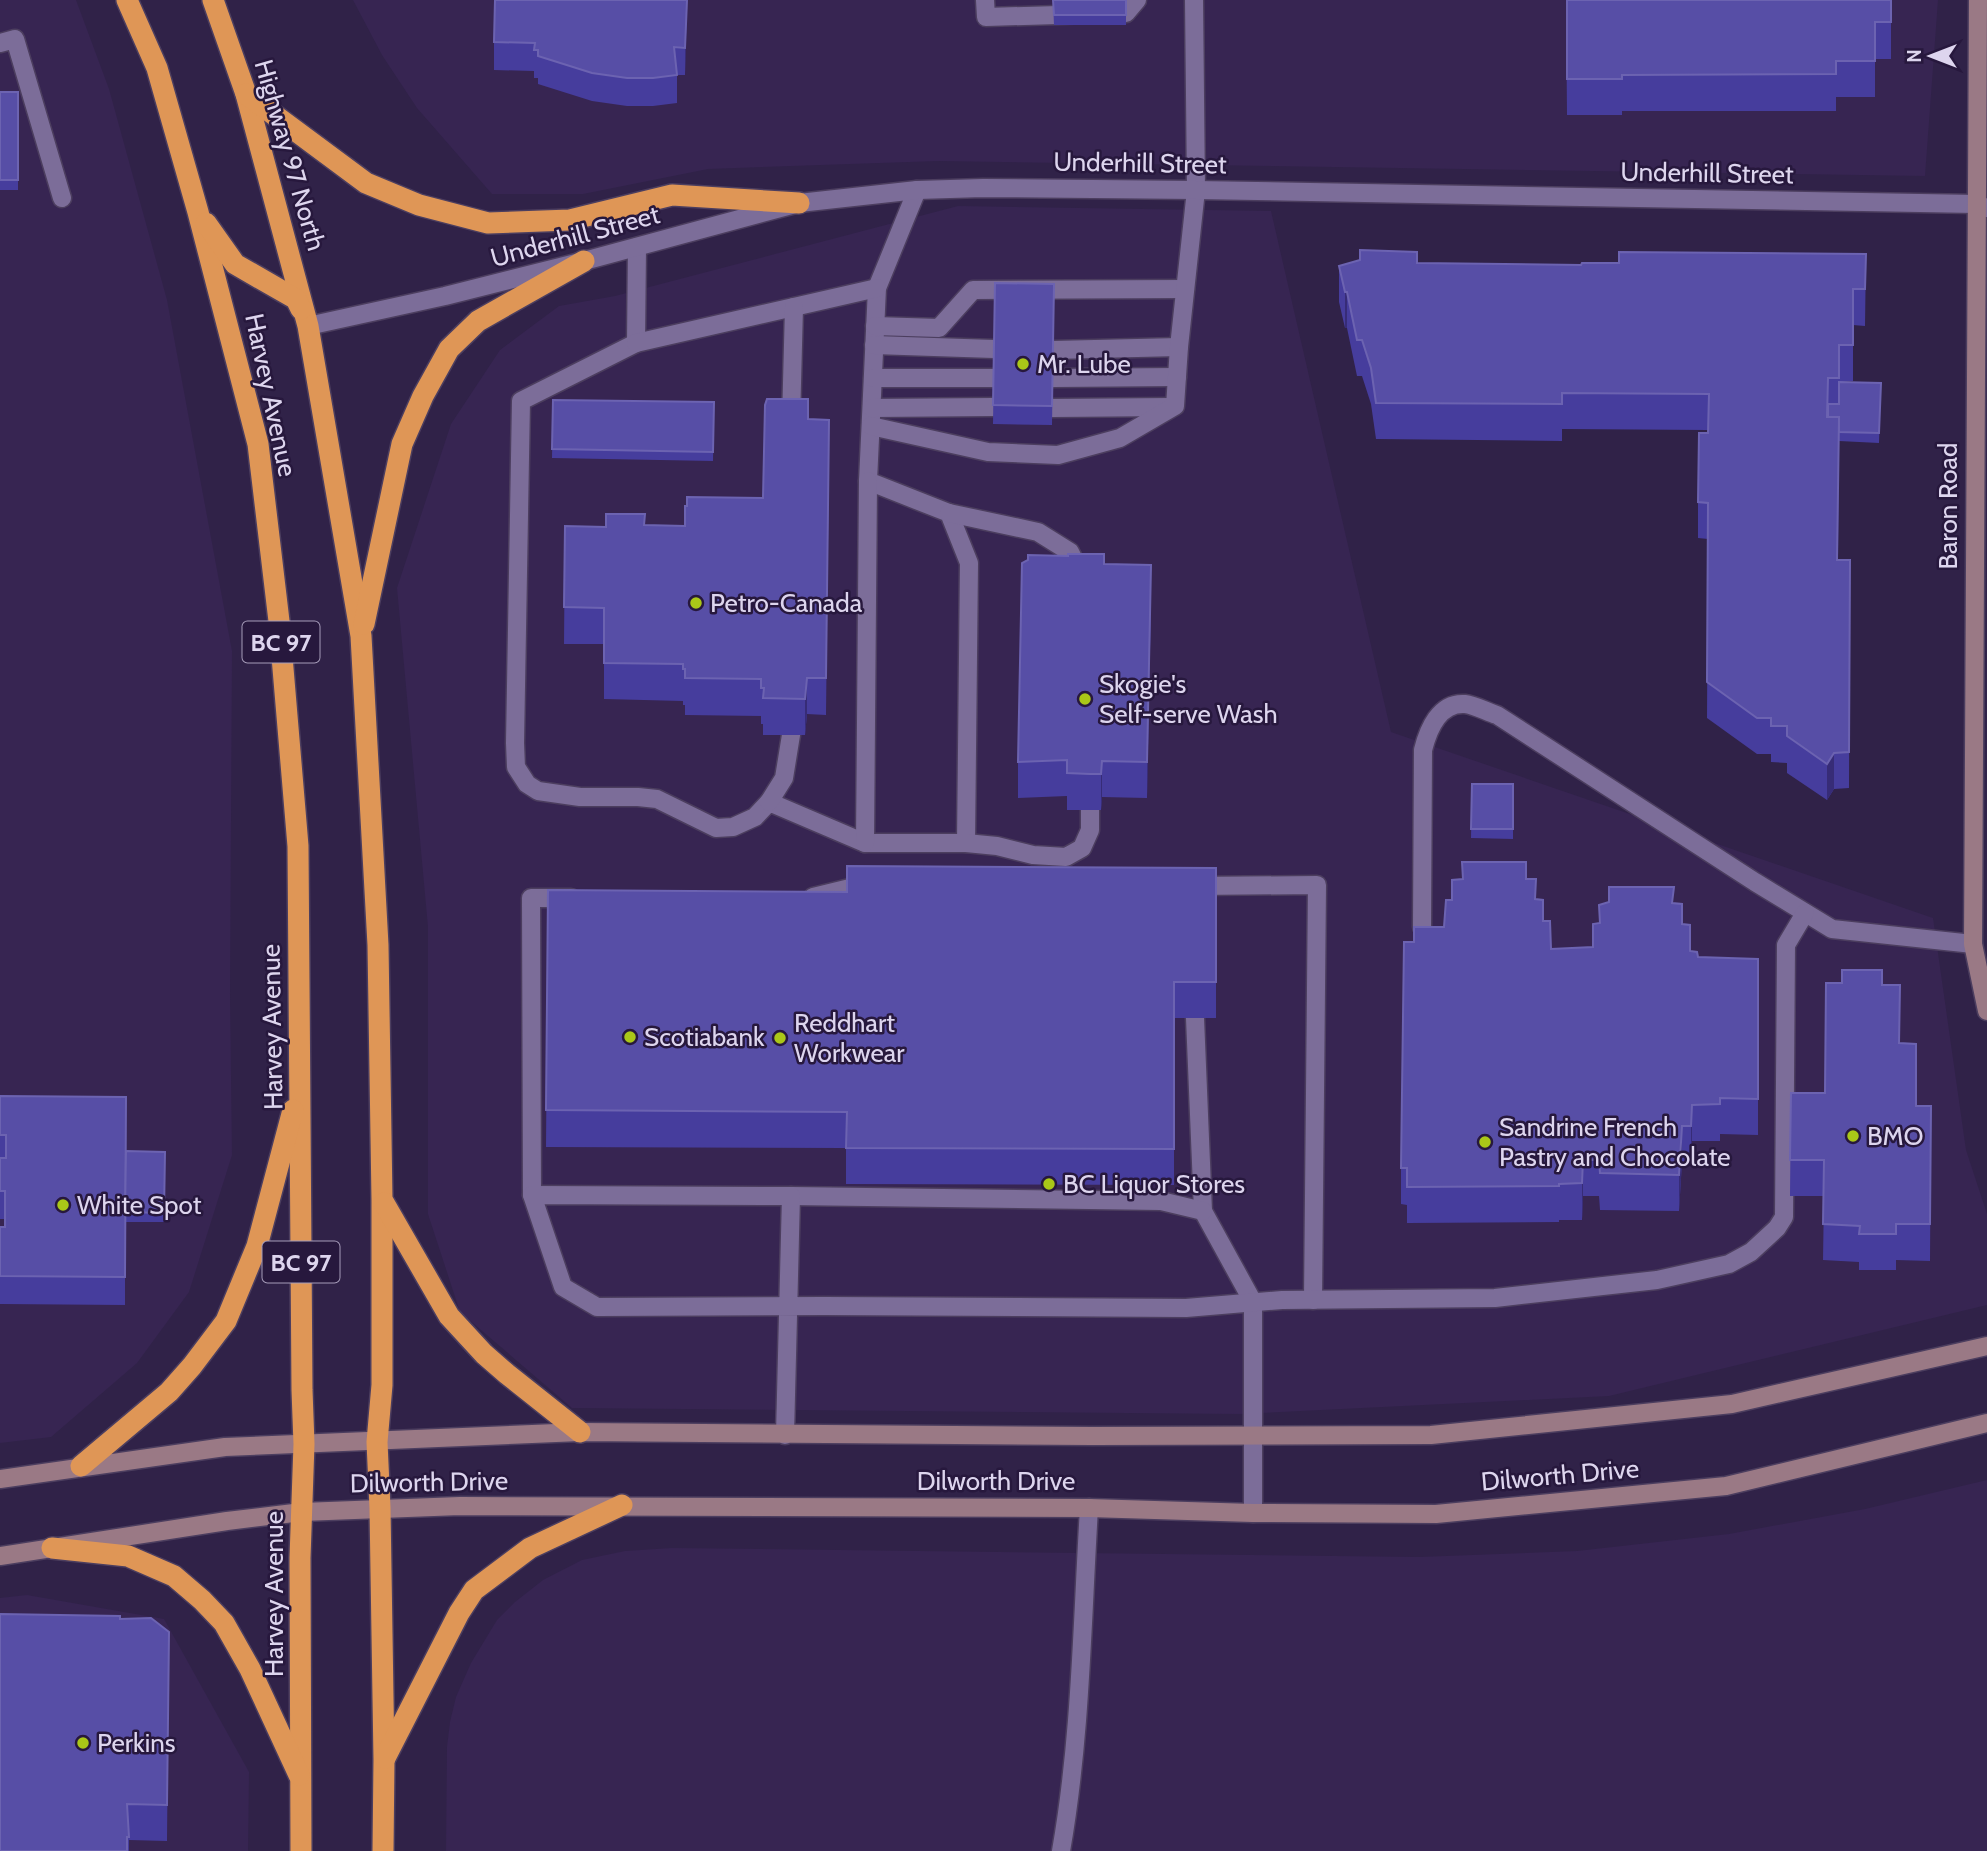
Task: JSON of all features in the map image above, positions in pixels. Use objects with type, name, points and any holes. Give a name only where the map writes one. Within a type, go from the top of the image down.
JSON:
[{"type":"highway","name":"BC 97","points":[[127,0],[157,68],[198,212]]},
{"type":"highway","name":"Highway 97 North","points":[[213,0],[246,94],[308,326]]},
{"type":"highway","points":[[246,94],[366,183],[419,205],[488,223],[570,220],[672,195],[799,203]]},
{"type":"highway","points":[[198,212],[235,264],[296,299],[308,326]]},
{"type":"highway","name":"Harvey Avenue","points":[[198,212],[258,444],[279,621],[298,846],[304,1444],[300,1558],[301,1851]]},
{"type":"highway","points":[[361,636],[402,444],[423,396],[449,349],[478,321],[584,261]]},
{"type":"highway","name":"Harvey Avenue","points":[[308,326],[361,636],[378,945],[382,1385],[377,1442],[384,1759],[383,1851]]},
{"type":"highway","points":[[81,1466],[169,1392],[226,1321],[257,1246],[300,1081]]},
{"type":"highway","points":[[382,1200],[449,1316],[499,1367],[580,1432]]},
{"type":"highway","points":[[384,1759],[459,1613],[474,1590],[530,1548],[622,1505]]},
{"type":"highway","points":[[51,1548],[128,1556],[174,1576],[202,1600],[225,1623],[250,1669],[302,1781]]},
{"type":"main road","name":"Baron Road","points":[[1978,0],[1982,206],[1973,944],[1987,1011]]},
{"type":"main road","name":"Dilworth Drive","points":[[0,1479],[225,1447],[580,1432],[785,1435],[1431,1435],[1732,1404],[1987,1346]]},
{"type":"main road","name":"Dilworth Drive","points":[[0,1556],[227,1521],[302,1512],[380,1508],[622,1505],[1089,1507],[1253,1513],[1436,1514],[1726,1486],[1987,1423]]},
{"type":"street","points":[[985,0],[986,17],[1126,13],[1137,0]]},
{"type":"street","points":[[1175,407],[1196,190],[1194,0]]},
{"type":"street","points":[[0,43],[15,38],[62,198]]},
{"type":"street","points":[[865,843],[868,481],[877,288],[917,190]]},
{"type":"street","name":"Underhill Street","points":[[308,326],[445,296],[799,203],[917,190],[1196,190],[1982,206]]},
{"type":"street","points":[[636,343],[637,247]]},
{"type":"street","points":[[791,735],[784,778],[769,803],[755,817],[733,827],[716,828],[657,799],[580,797],[538,791],[527,784],[516,767],[514,743],[521,401],[636,343],[877,288]]},
{"type":"street","points":[[875,326],[939,328],[973,290],[1185,289]]},
{"type":"street","points":[[791,435],[794,307]]},
{"type":"street","points":[[874,345],[994,349]]},
{"type":"street","points":[[1053,350],[1180,347]]},
{"type":"street","points":[[873,378],[993,377]]},
{"type":"street","points":[[1053,378],[1177,377]]},
{"type":"street","points":[[871,417],[993,407]]},
{"type":"street","points":[[871,417],[988,452],[1058,455],[1120,438],[1175,407]]},
{"type":"street","points":[[1052,408],[1175,407]]},
{"type":"street","points":[[868,481],[949,513],[1038,532],[1070,552],[1088,590]]},
{"type":"street","points":[[949,513],[969,563],[966,843]]},
{"type":"street","points":[[1422,927],[1423,750],[1428,730],[1439,715],[1453,706],[1465,704],[1497,715],[1832,929],[1973,944]]},
{"type":"street","points":[[769,803],[865,843],[997,845],[1033,855],[1066,857],[1082,848],[1090,830],[1090,810]]},
{"type":"street","points":[[1181,886],[1317,885],[1313,1300]]},
{"type":"street","points":[[790,897],[817,897],[854,887],[895,887]]},
{"type":"street","points":[[586,898],[531,898],[532,1195],[563,1287],[597,1307],[1186,1308],[1313,1300],[1495,1298],[1657,1280],[1729,1264],[1751,1252],[1777,1228],[1784,1217],[1786,945],[1805,913]]},
{"type":"street","points":[[1195,1018],[1203,1211],[1253,1302],[1253,1513]]},
{"type":"street","points":[[532,1195],[1161,1201],[1203,1211]]},
{"type":"street","points":[[785,1435],[791,1196]]},
{"type":"street","points":[[1061,1851],[1071,1779],[1082,1658],[1089,1507]]},
{"type":"shaded area","points":[[0,0],[76,0],[109,89],[167,300],[232,651],[232,1155],[189,1292],[137,1363],[51,1437],[0,1443]]},
{"type":"shaded area","points":[[353,0],[1938,0],[1925,176],[938,161],[708,169],[583,194],[492,194],[417,108],[382,55]]},
{"type":"shaded area","points":[[958,206],[1271,211],[1391,732],[1933,918],[1966,1150],[1987,1214],[1987,1305],[1609,1396],[1240,1414],[572,1408],[460,1312],[428,1214],[428,927],[397,588],[451,424],[500,350],[559,306],[615,296]]},
{"type":"shaded area","points":[[1987,1480],[1987,1851],[446,1851],[447,1747],[450,1722],[456,1697],[471,1663],[497,1620],[515,1602],[543,1580],[582,1560],[625,1551],[672,1548],[1419,1557],[1577,1551],[1729,1534],[1865,1509]]},
{"type":"shaded area","points":[[27,1595],[164,1619],[249,1772],[248,1851],[0,1851],[0,1598]]},
{"type":"building","points":[[495,0],[687,0],[685,48],[674,47],[677,75],[627,78],[592,73],[538,56],[538,50],[534,50],[535,43],[494,42]]},
{"type":"building","points":[[1053,0],[1126,0],[1126,15],[1054,15]]},
{"type":"building","points":[[1567,0],[1891,0],[1891,22],[1875,22],[1875,61],[1836,61],[1836,74],[1622,75],[1622,79],[1567,79]]},
{"type":"building","points":[[0,92],[18,92],[18,180],[0,180]]},
{"type":"building","points":[[1360,250],[1417,252],[1417,263],[1581,265],[1619,263],[1619,252],[1866,254],[1865,289],[1853,289],[1853,345],[1839,345],[1839,378],[1828,378],[1827,417],[1839,417],[1837,560],[1850,560],[1849,752],[1834,753],[1827,764],[1787,736],[1787,726],[1771,726],[1771,718],[1757,718],[1707,682],[1708,503],[1698,502],[1699,433],[1708,433],[1709,394],[1562,393],[1562,404],[1376,403],[1371,368],[1362,340],[1357,340],[1339,266],[1360,260]]},
{"type":"building","name":"Mr. Lube","points":[[995,283],[1054,284],[1052,406],[993,405]]},
{"type":"building","points":[[1839,382],[1881,383],[1879,433],[1839,432],[1839,417],[1828,417],[1828,404],[1839,404]]},
{"type":"building","name":"Petro-Canada","points":[[767,399],[808,399],[808,419],[829,420],[826,678],[807,678],[805,699],[763,698],[761,679],[685,678],[683,664],[604,663],[604,608],[564,607],[565,526],[606,527],[606,514],[645,514],[644,525],[685,526],[687,497],[763,498]]},
{"type":"building","points":[[553,400],[714,402],[713,452],[552,449]]},
{"type":"building","name":"Skogie's Self-serve Wash","points":[[1104,554],[1104,564],[1151,565],[1147,762],[1102,761],[1101,774],[1090,774],[1067,773],[1067,760],[1018,762],[1022,563],[1028,560],[1028,555]]},
{"type":"building","points":[[1472,784],[1513,784],[1513,829],[1471,829]]},
{"type":"building","points":[[1462,862],[1526,862],[1526,879],[1536,879],[1535,899],[1543,900],[1543,921],[1550,921],[1551,949],[1593,947],[1593,924],[1600,923],[1599,905],[1609,902],[1609,887],[1674,887],[1672,903],[1682,904],[1682,924],[1690,925],[1690,951],[1697,952],[1698,957],[1758,959],[1758,1099],[1720,1098],[1720,1104],[1692,1105],[1691,1126],[1682,1126],[1679,1175],[1600,1173],[1599,1160],[1583,1160],[1582,1183],[1559,1186],[1407,1187],[1407,1168],[1401,1168],[1404,942],[1414,942],[1414,927],[1444,927],[1446,900],[1452,900],[1452,880],[1463,879]]},
{"type":"building","points":[[847,866],[1216,868],[1216,982],[1174,982],[1174,1149],[846,1148],[847,1112],[546,1110],[548,890],[847,892]]},
{"type":"building","name":"BMO","points":[[1842,970],[1882,970],[1882,985],[1900,985],[1899,1043],[1916,1044],[1916,1106],[1931,1106],[1930,1224],[1896,1224],[1896,1234],[1859,1234],[1860,1226],[1823,1224],[1824,1160],[1790,1160],[1791,1093],[1825,1093],[1826,983],[1842,983]]},
{"type":"building","name":"White Spot","points":[[0,1096],[126,1097],[125,1277],[0,1276],[0,1227],[5,1227],[5,1191],[0,1191],[0,1158],[6,1158],[6,1135],[0,1135]]},
{"type":"building","points":[[126,1151],[165,1152],[164,1213],[125,1212]]},
{"type":"building","points":[[0,1614],[151,1618],[169,1632],[167,1805],[127,1804],[127,1851],[0,1851]]},
{"type":"place","name":"Mr. Lube","points":[[1023,364]]},
{"type":"place","name":"Petro-Canada","points":[[696,603]]},
{"type":"place","name":"Skogie's Self-serve Wash","points":[[1085,699]]},
{"type":"place","name":"Scotiabank","points":[[630,1037]]},
{"type":"place","name":"Reddhart Workwear","points":[[780,1038]]},
{"type":"place","name":"BMO","points":[[1853,1136]]},
{"type":"place","name":"Sandrine French Pastry and Chocolate","points":[[1485,1142]]},
{"type":"place","name":"BC Liquor Stores","points":[[1049,1184]]},
{"type":"place","name":"White Spot","points":[[63,1205]]},
{"type":"place","name":"Perkins","points":[[83,1743]]}]
